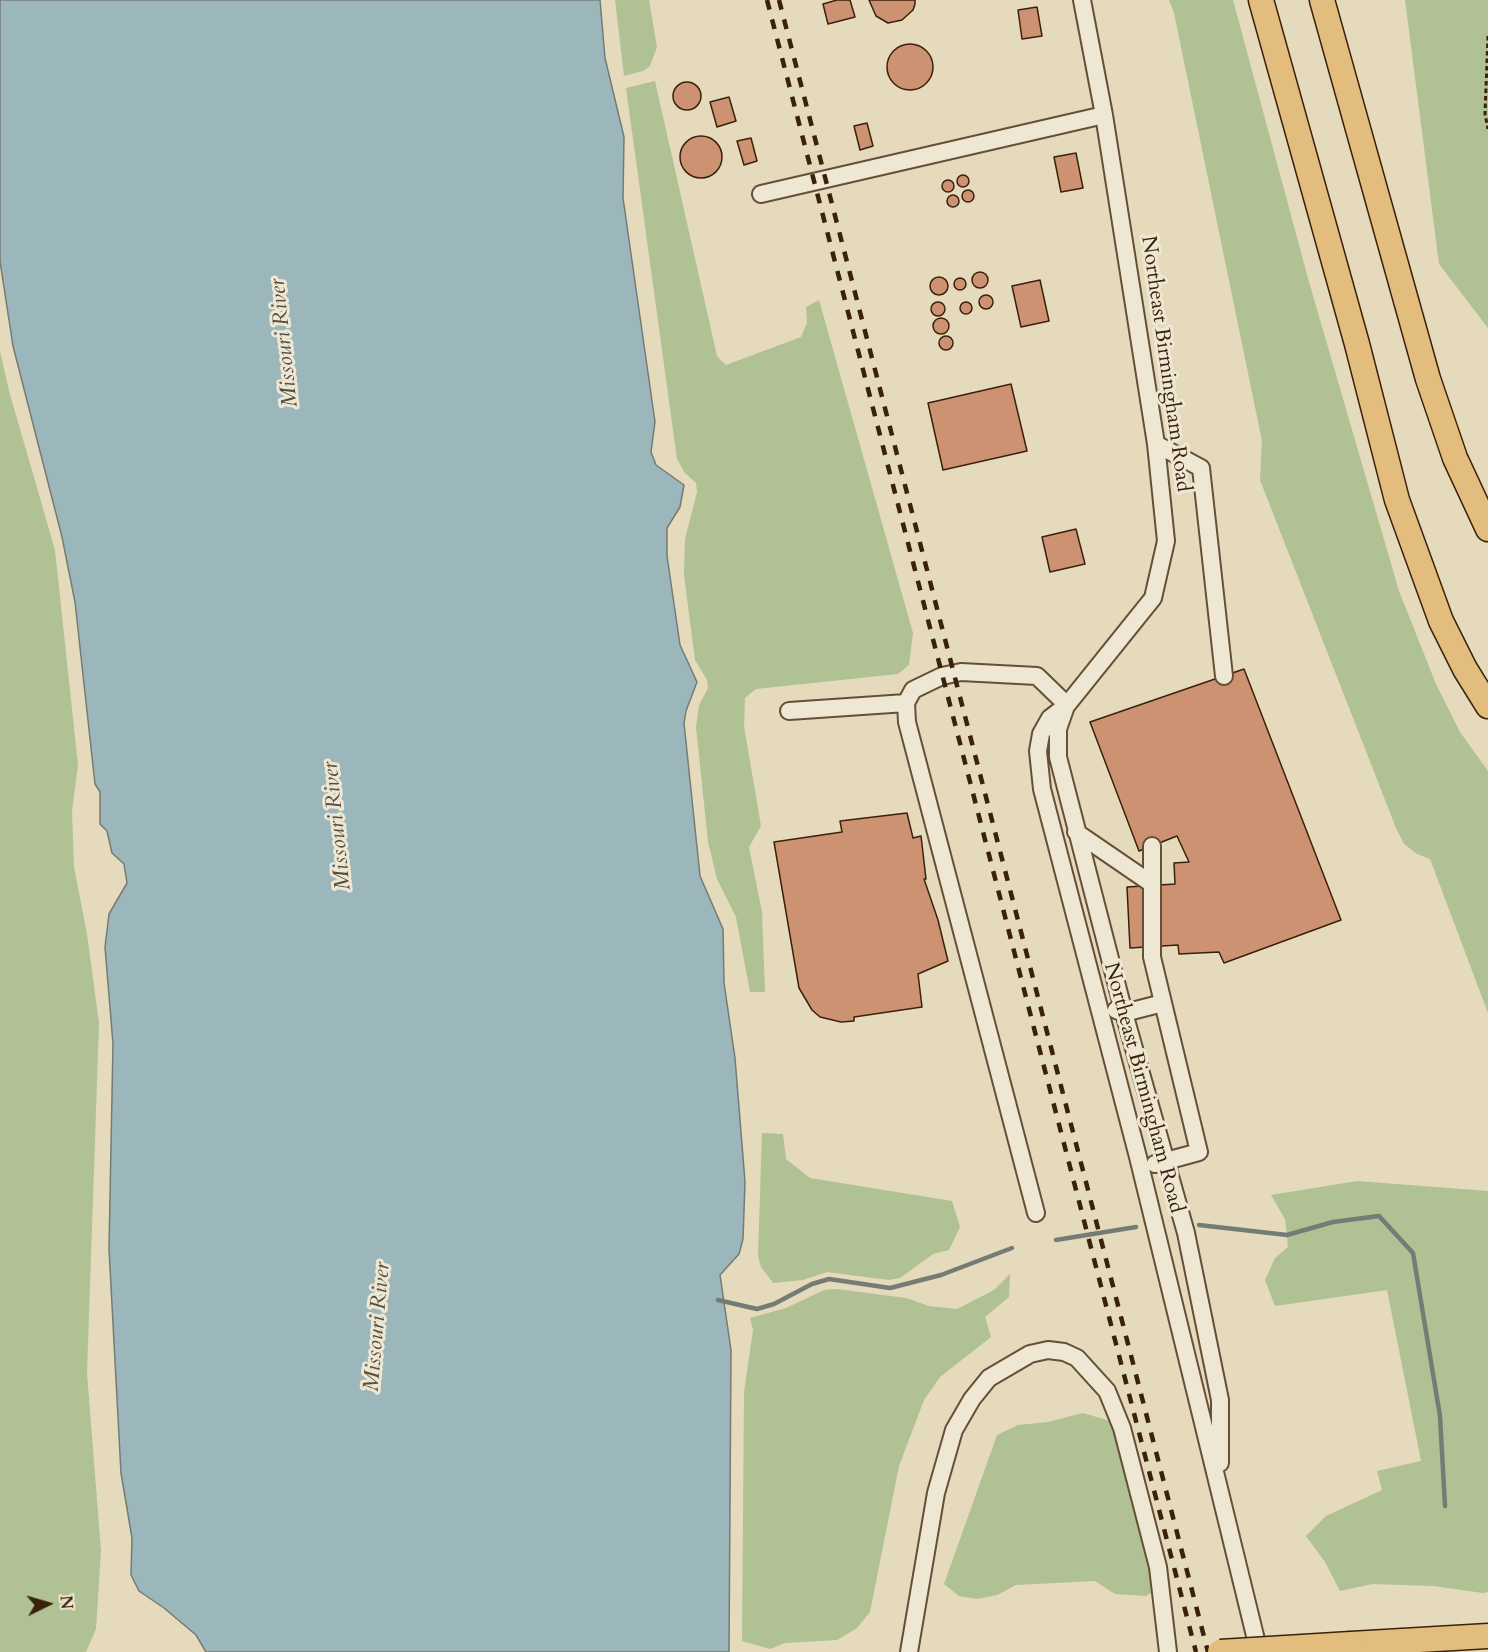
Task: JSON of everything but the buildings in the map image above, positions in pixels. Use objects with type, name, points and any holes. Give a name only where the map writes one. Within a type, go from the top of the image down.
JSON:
[{"type":"highway","points":[[1261,0],[1357,344],[1397,500],[1441,621],[1465,669],[1488,706]]},
{"type":"highway","points":[[1322,0],[1428,379],[1455,458],[1488,529]]},
{"type":"highway","points":[[1220,1652],[1488,1635]]},
{"type":"street","name":"Northeast Birmingham Road","points":[[1082,0],[1104,115],[1156,444],[1166,541],[1153,598],[1067,705],[1050,718],[1041,735],[1038,751],[1042,789],[1138,1157],[1258,1652]]},
{"type":"street","points":[[761,194],[1104,115]]},
{"type":"street","points":[[1156,444],[1201,468],[1224,676]]},
{"type":"street","points":[[1036,1213],[907,722],[906,703],[913,690],[942,676],[961,672],[1037,676],[1067,705]]},
{"type":"street","points":[[789,711],[906,703]]},
{"type":"street","name":"Northeast Birmingham Road","points":[[1067,705],[1058,729],[1059,758],[1076,832],[1124,1013],[1186,1233],[1220,1400],[1220,1490]]},
{"type":"street","points":[[1076,832],[1152,884]]},
{"type":"street","points":[[1138,1157],[1152,1164],[1166,1163],[1199,1152],[1152,957],[1152,846]]},
{"type":"street","points":[[1097,999],[1111,1009],[1124,1013],[1162,1003]]},
{"type":"street","points":[[909,1652],[936,1493],[954,1430],[972,1399],[989,1378],[1021,1358],[1048,1350],[1064,1352],[1077,1358],[1107,1391],[1111,1400],[1122,1428],[1158,1567],[1168,1652]]},
{"type":"path","points":[[1488,36],[1485,114],[1488,129]]},
{"type":"green space","points":[[615,0],[649,0],[657,47],[650,66],[643,71],[624,76]]},
{"type":"green space","points":[[1169,0],[1233,0],[1309,282],[1399,591],[1436,684],[1460,732],[1488,771],[1488,1013],[1430,859],[1417,854],[1404,844],[1396,828],[1260,480],[1262,441],[1174,13]]},
{"type":"green space","points":[[1405,0],[1488,0],[1488,328],[1439,264]]},
{"type":"green space","points":[[655,81],[717,356],[726,365],[801,337],[807,323],[806,307],[819,300],[913,633],[909,665],[898,674],[756,689],[745,698],[744,726],[761,826],[749,847],[762,912],[765,992],[750,992],[736,917],[717,879],[708,842],[696,727],[699,705],[708,688],[707,680],[695,660],[684,575],[685,539],[697,492],[696,483],[684,472],[677,459],[626,88]]},
{"type":"green space","points":[[0,351],[9,391],[55,550],[78,765],[72,811],[74,867],[87,934],[99,1023],[87,1373],[101,1551],[96,1629],[86,1652],[0,1652]]},
{"type":"green space","points":[[762,1133],[783,1134],[786,1159],[810,1178],[952,1201],[960,1227],[949,1250],[933,1254],[900,1278],[889,1280],[827,1272],[803,1280],[773,1283],[761,1267],[758,1256]]},
{"type":"green space","points":[[1357,1181],[1488,1191],[1488,1592],[1433,1586],[1372,1584],[1340,1591],[1325,1562],[1306,1536],[1326,1516],[1382,1490],[1377,1471],[1421,1461],[1387,1290],[1275,1306],[1265,1280],[1275,1258],[1288,1247],[1285,1219],[1271,1195]]},
{"type":"green space","points":[[1010,1274],[1009,1297],[985,1317],[991,1337],[940,1377],[924,1400],[899,1466],[870,1612],[857,1628],[837,1640],[785,1643],[770,1649],[742,1641],[744,1392],[753,1330],[750,1318],[786,1308],[824,1290],[837,1289],[906,1298],[929,1306],[957,1309],[994,1290]]},
{"type":"green space","points":[[1083,1413],[1107,1420],[1117,1429],[1150,1565],[1153,1592],[1146,1596],[1115,1594],[1095,1581],[1016,1585],[997,1595],[977,1599],[959,1596],[944,1584],[997,1435],[1018,1425],[1048,1422]]},
{"type":"water","name":"Missouri River","points":[[0,0],[600,0],[605,58],[624,137],[623,198],[655,422],[651,452],[656,465],[684,485],[680,507],[667,528],[667,556],[680,645],[697,682],[684,723],[700,876],[723,929],[724,983],[735,1058],[745,1182],[743,1239],[739,1254],[720,1275],[731,1350],[729,1652],[206,1652],[196,1635],[164,1608],[139,1591],[131,1575],[132,1538],[121,1473],[109,1249],[113,1044],[105,947],[109,914],[127,883],[124,864],[112,853],[107,831],[100,824],[100,792],[95,784],[75,602],[62,537],[13,346],[0,261]]},
{"type":"waterway","points":[[1199,1225],[1287,1235],[1333,1222],[1379,1216],[1413,1253],[1440,1416],[1445,1506]]},
{"type":"waterway","points":[[1056,1240],[1136,1227]]},
{"type":"waterway","points":[[718,1300],[757,1309],[774,1304],[812,1284],[829,1279],[890,1288],[941,1275],[1012,1248]]},
{"type":"railway","points":[[767,0],[1196,1652]]},
{"type":"railway","points":[[779,0],[1208,1652]]}]
